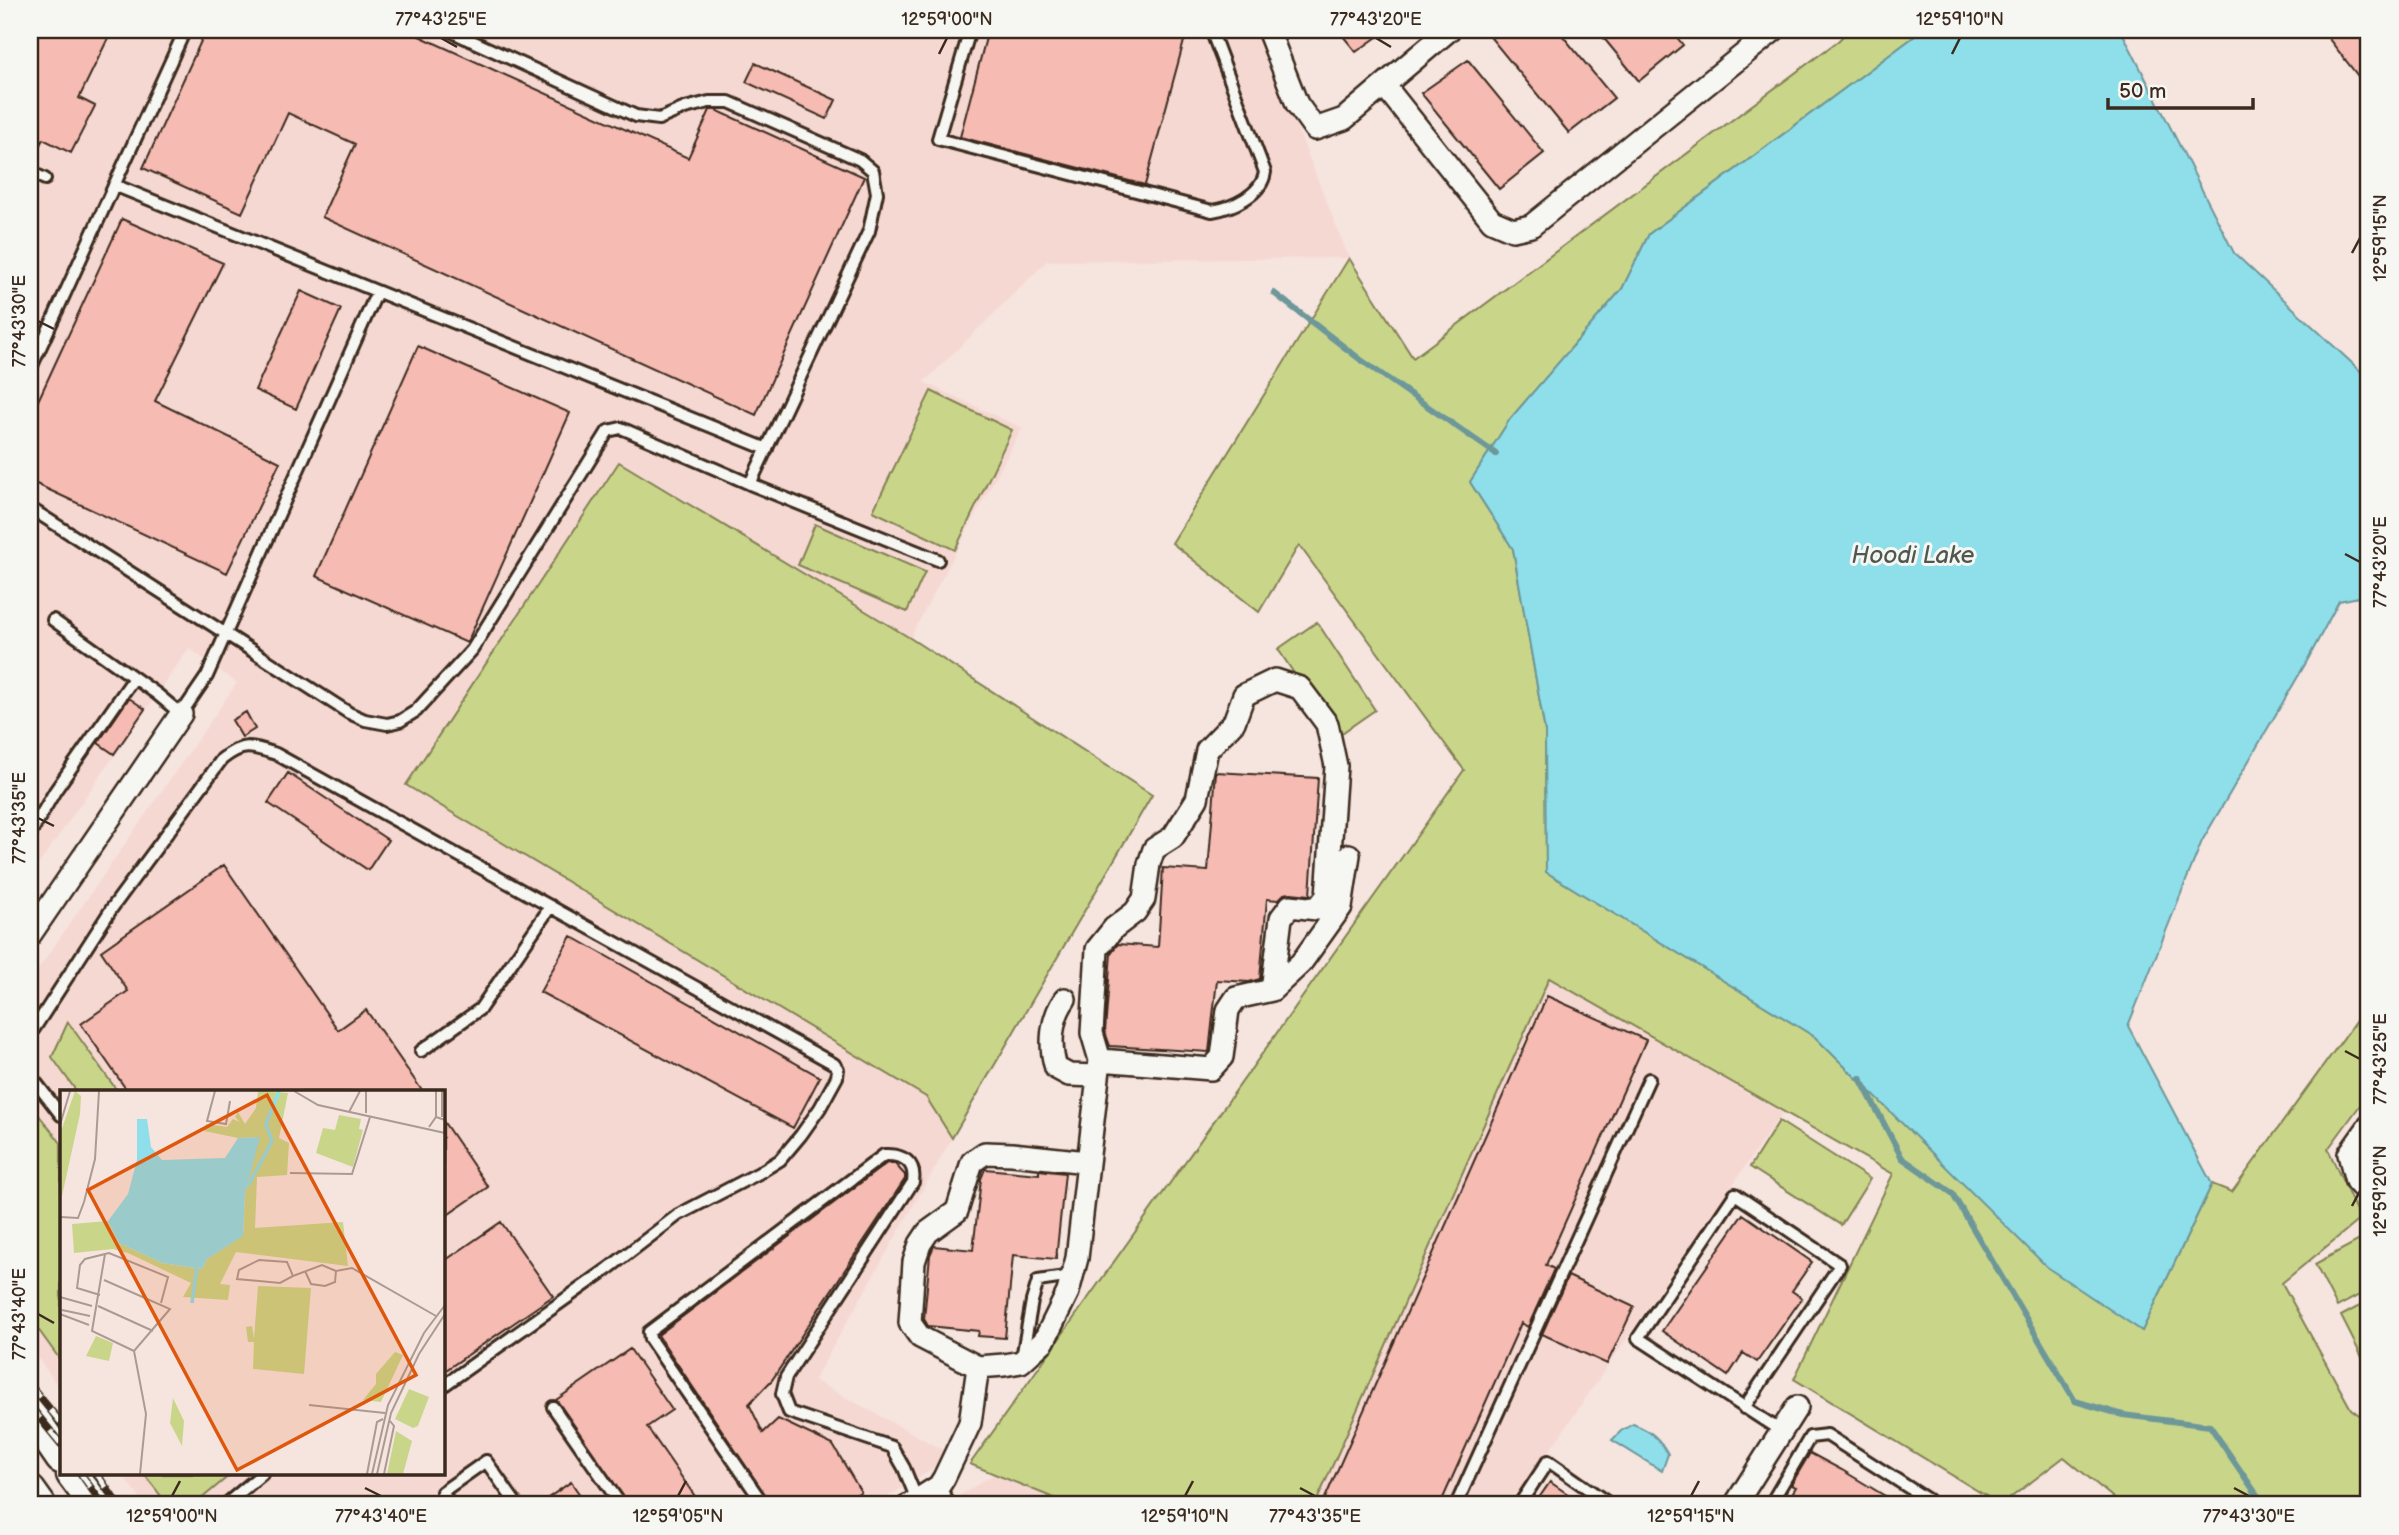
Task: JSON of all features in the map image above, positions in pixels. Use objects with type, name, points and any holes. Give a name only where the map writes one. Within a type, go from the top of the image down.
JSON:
[{"type":"main road","points":[[30,1413],[60,1457]]},
{"type":"main road","points":[[73,1476],[95,1505]]},
{"type":"main road","points":[[30,1491],[40,1505]]},
{"type":"street","points":[[1268,30],[1297,104],[1315,129],[1344,119],[1449,30]]},
{"type":"street","points":[[1384,85],[1492,220],[1513,230],[1531,226],[1774,30]]},
{"type":"street","points":[[1087,1162],[985,1153],[972,1161],[957,1211],[928,1232],[920,1244],[914,1262],[910,1324],[920,1337],[978,1367],[1021,1362],[1044,1341],[1068,1293],[1077,1258],[1098,1068],[1092,1033],[1097,949],[1114,928],[1135,912],[1144,899],[1154,849],[1173,837],[1197,799],[1206,750],[1234,722],[1244,695],[1275,680],[1300,688],[1327,724],[1336,766],[1327,896],[1317,909],[1290,906],[1281,918],[1272,990]]},
{"type":"street","points":[[30,935],[181,714]]},
{"type":"street","points":[[1065,999],[1056,1012],[1051,1054],[1056,1068],[1069,1075],[1098,1068],[1210,1069],[1222,1057],[1228,1010],[1236,998],[1272,990],[1301,963],[1341,907],[1349,855]]},
{"type":"street","points":[[2369,1126],[2349,1154],[2356,1181],[2369,1195]]},
{"type":"street","points":[[913,1503],[939,1486],[970,1423],[978,1367]]},
{"type":"street","points":[[1735,1505],[1797,1407]]},
{"type":"lane","points":[[30,370],[185,30]]},
{"type":"lane","points":[[448,30],[636,116],[659,119],[697,105],[729,102],[860,160],[873,171],[877,193],[869,232],[750,484]]},
{"type":"lane","points":[[970,30],[938,139],[1212,211],[1231,207],[1239,202],[1262,184],[1265,172],[1211,30]]},
{"type":"lane","points":[[30,172],[45,179]]},
{"type":"lane","points":[[114,185],[767,449]]},
{"type":"lane","points":[[53,620],[181,714],[207,676],[377,292]]},
{"type":"lane","points":[[30,508],[349,713],[365,720],[387,724],[401,721],[416,711],[472,650],[608,431],[621,428],[750,484],[938,560]]},
{"type":"lane","points":[[30,834],[55,791],[134,678]]},
{"type":"lane","points":[[30,1035],[112,908],[222,759],[233,750],[246,746],[276,754],[834,1064],[838,1069],[837,1077],[801,1135],[780,1160],[678,1215],[609,1268],[444,1385]]},
{"type":"lane","points":[[421,1051],[480,1009],[551,906]]},
{"type":"lane","points":[[30,1075],[60,1114]]},
{"type":"lane","points":[[1456,1505],[1649,1079]]},
{"type":"lane","points":[[764,1505],[650,1339],[649,1332],[884,1155],[891,1154],[911,1164],[915,1171],[913,1182],[786,1377],[782,1394],[789,1412],[892,1447],[904,1468],[913,1503]]},
{"type":"lane","points":[[1744,1408],[1840,1265],[1735,1194],[1638,1338],[1744,1408],[1781,1432]]},
{"type":"lane","points":[[1021,1362],[1038,1281],[1072,1276]]},
{"type":"lane","points":[[553,1407],[621,1505]]},
{"type":"lane","points":[[1770,1505],[1810,1437],[1827,1435],[1928,1500],[1931,1505]]},
{"type":"lane","points":[[451,1505],[442,1493],[486,1461],[517,1505]]},
{"type":"lane","points":[[1519,1505],[1548,1461],[1611,1505]]},
{"type":"lane","points":[[225,1505],[260,1476]]},
{"type":"lane","points":[[939,1486],[950,1505]]},
{"type":"shaded area","points":[[30,30],[1258,30],[1349,258],[1047,261],[924,382],[1022,428],[910,638],[619,463],[406,785],[926,1097],[952,1138],[814,1380],[950,1454],[936,1467],[874,1505],[145,1505],[123,1476],[444,1476],[444,1090],[60,1090],[60,1389],[30,1347],[30,981],[237,683],[189,648],[30,877]]},
{"type":"shaded area","points":[[1549,978],[1782,1113],[1512,1505],[1315,1505]]},
{"type":"shaded area","points":[[994,1474],[1071,1505],[945,1505]]},
{"type":"green space","points":[[1849,30],[1923,30],[1649,234],[1622,289],[1510,419],[1470,482],[1513,549],[1545,731],[1546,872],[1815,1037],[1963,1183],[2142,1331],[2212,1184],[2232,1192],[2369,1003],[2369,1093],[2328,1149],[2360,1219],[2282,1283],[2351,1409],[2369,1422],[2369,1505],[2122,1505],[2064,1457],[2001,1505],[1794,1379],[1893,1174],[1549,978],[1315,1505],[1071,1505],[970,1464],[1464,770],[1299,545],[1259,612],[1172,543],[1349,258],[1413,358],[1838,41]]},
{"type":"green space","points":[[931,391],[1012,430],[955,550],[873,511]]},
{"type":"green space","points":[[619,462],[910,638],[1152,795],[952,1138],[926,1097],[406,785]]},
{"type":"green space","points":[[815,524],[925,572],[907,612],[798,565]]},
{"type":"green space","points":[[1317,622],[1375,710],[1336,737],[1278,649]]},
{"type":"green space","points":[[68,1022],[117,1090],[76,1090],[52,1057]]},
{"type":"green space","points":[[30,1104],[60,1142],[60,1360],[30,1318]]},
{"type":"green space","points":[[1779,1121],[1870,1179],[1841,1225],[1750,1167]]},
{"type":"green space","points":[[2365,1237],[2369,1245],[2369,1290],[2337,1307],[2315,1264]]},
{"type":"green space","points":[[2369,1301],[2369,1371],[2341,1316]]},
{"type":"green space","points":[[146,1476],[229,1476],[194,1505],[168,1505]]},
{"type":"water","name":"Hoodi Lake","points":[[1923,30],[2121,30],[2234,253],[2369,379],[2369,595],[2339,601],[2202,841],[2128,1026],[2212,1184],[2142,1331],[2048,1268],[1815,1037],[1546,872],[1545,731],[1513,549],[1470,482],[1510,419],[1622,289],[1649,234]]},
{"type":"water","points":[[1633,1424],[1645,1429],[1665,1448],[1668,1454],[1662,1471],[1612,1440]]},
{"type":"building","points":[[30,30],[112,30],[79,98],[95,106],[71,153],[43,139],[30,164]]},
{"type":"building","points":[[206,30],[406,30],[688,158],[710,110],[716,110],[864,177],[756,415],[322,217],[355,144],[288,113],[242,213],[143,168]]},
{"type":"building","points":[[988,30],[1187,30],[1145,185],[960,137]]},
{"type":"building","points":[[1338,30],[1387,30],[1356,52]]},
{"type":"building","points":[[1501,30],[1558,30],[1614,98],[1569,133],[1491,38]]},
{"type":"building","points":[[1597,30],[1671,30],[1683,45],[1639,81]]},
{"type":"building","points":[[2322,30],[2369,30],[2369,90]]},
{"type":"building","points":[[1468,60],[1544,153],[1499,189],[1421,93]]},
{"type":"building","points":[[755,63],[836,100],[827,119],[746,82]]},
{"type":"building","points":[[122,219],[223,263],[155,401],[280,462],[227,573],[30,481],[30,418]]},
{"type":"building","points":[[301,291],[341,309],[296,409],[255,390]]},
{"type":"building","points":[[418,346],[570,413],[467,643],[316,576]]},
{"type":"building","points":[[129,698],[145,709],[114,754],[98,743]]},
{"type":"building","points":[[246,712],[255,729],[242,737],[232,720]]},
{"type":"building","points":[[1216,772],[1318,778],[1310,895],[1291,893],[1284,894],[1278,900],[1267,899],[1260,979],[1249,982],[1217,980],[1209,1052],[1110,1046],[1105,1032],[1111,953],[1118,944],[1158,947],[1163,868],[1208,871]]},
{"type":"building","points":[[288,773],[388,840],[368,870],[268,803]]},
{"type":"building","points":[[224,865],[338,1030],[366,1010],[422,1090],[127,1090],[81,1024],[128,991],[101,951]]},
{"type":"building","points":[[571,936],[820,1077],[793,1128],[540,992]]},
{"type":"building","points":[[1547,996],[1646,1040],[1546,1265],[1554,1269],[1528,1327],[1521,1323],[1440,1505],[1322,1505]]},
{"type":"building","points":[[444,1122],[488,1187],[444,1217]]},
{"type":"building","points":[[887,1163],[895,1164],[905,1175],[905,1179],[772,1380],[749,1404],[763,1433],[778,1419],[833,1445],[861,1492],[837,1505],[772,1505],[658,1335]]},
{"type":"building","points":[[985,1169],[1039,1174],[1039,1170],[1065,1173],[1056,1259],[1013,1255],[1005,1338],[978,1336],[979,1331],[928,1326],[924,1319],[930,1255],[934,1246],[973,1250],[981,1179]]},
{"type":"building","points":[[1743,1214],[1812,1262],[1792,1291],[1802,1298],[1757,1362],[1743,1353],[1728,1376],[1662,1331]]},
{"type":"building","points":[[501,1222],[553,1296],[444,1371],[444,1261]]},
{"type":"building","points":[[1568,1276],[1634,1307],[1607,1364],[1542,1334]]},
{"type":"building","points":[[630,1349],[672,1410],[647,1427],[701,1505],[629,1505],[556,1400]]},
{"type":"building","points":[[1810,1453],[1900,1505],[1785,1505],[1796,1487],[1791,1485]]},
{"type":"building","points":[[571,1482],[587,1505],[538,1505]]},
{"type":"building","points":[[1550,1482],[1584,1505],[1534,1505]]},
{"type":"waterway","points":[[1274,293],[1361,360],[1496,454]]},
{"type":"waterway","points":[[1860,1078],[1902,1158],[1952,1193],[2075,1401],[2123,1415],[2210,1426],[2257,1495],[2268,1505]]},
{"type":"railway","points":[[30,1385],[60,1422]]},
{"type":"railway","points":[[30,1406],[60,1443]]},
{"type":"railway","points":[[82,1476],[103,1505]]},
{"type":"railway","points":[[98,1476],[118,1505]]}]
